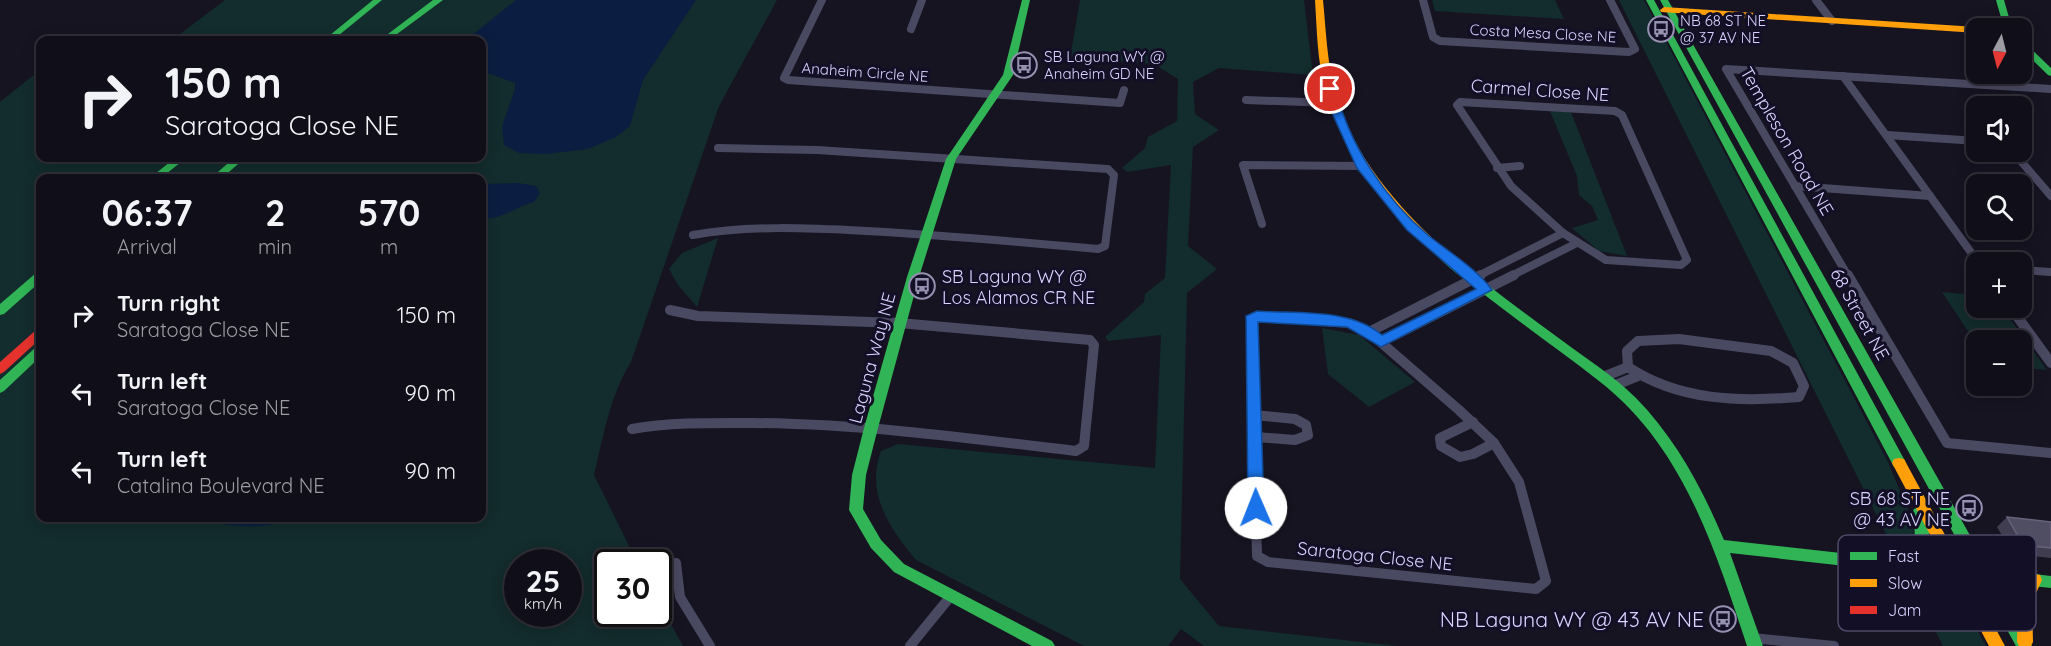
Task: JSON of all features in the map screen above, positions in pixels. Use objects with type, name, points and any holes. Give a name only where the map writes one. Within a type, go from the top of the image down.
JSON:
[{"type":"main road","points":[[332,36],[378,0]]},
{"type":"main road","points":[[390,36],[439,0]]},
{"type":"main road","name":"Laguna Way NE","points":[[1026,0],[1008,75],[951,159],[899,324],[887,377],[859,475],[856,510],[876,544],[899,568],[950,597],[1047,646]]},
{"type":"main road","points":[[1319,0],[1334,104],[1362,165],[1412,228],[1486,290],[1603,377],[1632,402],[1675,454],[1702,505],[1754,642]]},
{"type":"main road","points":[[2000,0],[2005,18]]},
{"type":"main road","points":[[1653,5],[1667,5],[1697,12],[1966,29]]},
{"type":"main road","name":"68 Street NE","points":[[1653,5],[1937,535]]},
{"type":"main road","name":"68 Street NE","points":[[1667,5],[1964,535]]},
{"type":"main road","points":[[1684,36],[1688,20],[1697,12]]},
{"type":"main road","points":[[2032,55],[2051,73]]},
{"type":"main road","points":[[160,174],[176,162]]},
{"type":"main road","points":[[221,174],[235,162]]},
{"type":"main road","points":[[233,174],[246,162]]},
{"type":"main road","points":[[0,297],[36,268]]},
{"type":"main road","points":[[0,311],[36,280]]},
{"type":"main road","points":[[0,369],[36,337]]},
{"type":"main road","points":[[0,388],[36,354]]},
{"type":"main road","points":[[1916,497],[1923,535]]},
{"type":"main road","points":[[1719,546],[1838,559]]},
{"type":"main road","points":[[2036,580],[2051,582]]},
{"type":"main road","name":"68 Street NE","points":[[1989,631],[1997,646]]},
{"type":"main road","name":"68 Street NE","points":[[2016,631],[2024,646]]},
{"type":"main road","points":[[2023,631],[2024,646]]},
{"type":"street","name":"Anaheim Circle NE","points":[[822,0],[784,78],[994,95]]},
{"type":"street","points":[[911,29],[922,0]]},
{"type":"street","name":"Costa Mesa Close NE","points":[[1423,0],[1433,37],[1440,41],[1629,52],[1635,49],[1610,0]]},
{"type":"street","points":[[1816,0],[1832,21]]},
{"type":"street","name":"Templeson Road NE","points":[[2051,88],[1726,69],[1947,443],[2051,453]]},
{"type":"street","points":[[1843,76],[1971,252]]},
{"type":"street","points":[[994,95],[1120,103],[1124,90]]},
{"type":"street","points":[[1246,100],[1334,104]]},
{"type":"street","name":"Carmel Close NE","points":[[1460,102],[1615,111],[1622,114],[1687,260],[1681,265],[1606,260],[1563,233],[1511,186],[1457,105],[1460,102]]},
{"type":"street","points":[[1887,135],[1966,140]]},
{"type":"street","points":[[693,235],[743,228],[926,234],[1098,249],[1105,246],[1114,175],[1108,169],[817,150],[718,148]]},
{"type":"street","points":[[2022,162],[2051,196]]},
{"type":"street","points":[[1262,224],[1243,165],[1362,165]]},
{"type":"street","points":[[1497,168],[1520,166]]},
{"type":"street","points":[[1795,186],[1930,196]]},
{"type":"street","points":[[1369,332],[1563,233]]},
{"type":"street","points":[[1381,342],[1486,290],[1533,263],[1577,243]]},
{"type":"street","points":[[2032,271],[2051,272]]},
{"type":"street","points":[[632,429],[658,424],[784,423],[871,428],[1076,451],[1084,446],[1094,345],[1090,340],[899,324],[698,316],[670,310]]},
{"type":"street","name":"Saratoga Close NE","points":[[1257,316],[1349,323],[1369,332],[1381,342],[1494,443],[1519,482],[1546,581],[1536,589],[1268,562],[1257,556],[1256,437],[1251,320],[1257,316]]},
{"type":"street","points":[[2018,318],[2051,363]]},
{"type":"street","points":[[1679,339],[1771,351],[1793,363],[1804,386],[1799,397],[1765,401],[1702,395],[1658,385],[1638,376],[1628,367],[1627,351],[1638,341],[1679,339]]},
{"type":"street","points":[[1603,377],[1628,367]]},
{"type":"street","points":[[1613,386],[1638,376]]},
{"type":"street","points":[[1254,416],[1295,419],[1306,424],[1308,435],[1294,440],[1256,437]]},
{"type":"street","points":[[1473,422],[1440,438],[1441,446],[1450,456],[1462,459],[1494,443]]},
{"type":"street","points":[[676,563],[680,597],[710,646]]},
{"type":"street","points":[[910,646],[950,597]]},
{"type":"street","points":[[1754,642],[1834,646]]},
{"type":"green space","points":[[225,0],[777,0],[719,106],[631,362],[612,402],[594,475],[631,549],[594,549],[594,627],[672,626],[683,646],[0,646],[0,102],[36,73],[36,162],[486,162],[486,36],[177,36]]},
{"type":"green space","points":[[1080,0],[1304,0],[1313,75],[1219,68],[1193,82],[1195,114],[1219,130],[1193,147],[1188,246],[1217,269],[1187,293],[1180,579],[1219,626],[1398,646],[1204,646],[1181,629],[1168,646],[1084,646],[916,560],[889,523],[878,496],[877,466],[881,451],[898,444],[1155,468],[1161,335],[1108,341],[1105,337],[1144,302],[1145,294],[1165,278],[1171,165],[1127,172],[1122,168],[1145,148],[1148,137],[1177,121],[1178,79],[1154,64],[1070,58]]},
{"type":"green space","points":[[1432,0],[1555,0],[1564,19],[1435,11]]},
{"type":"green space","points":[[1619,0],[1644,0],[1887,460],[1909,512],[1915,535],[1886,535]]},
{"type":"green space","points":[[1550,111],[1571,112],[1627,256],[1599,251],[1572,228],[1598,220],[1592,206],[1579,195],[1577,176]]},
{"type":"green space","points":[[718,238],[697,307],[678,285],[669,269],[682,253]]},
{"type":"green space","points":[[1942,292],[1966,294],[1966,318],[2009,318],[2018,330],[1967,330]]},
{"type":"green space","points":[[1322,328],[1359,335],[1415,382],[1369,407],[1328,374]]},
{"type":"green space","points":[[2032,349],[2047,370],[2032,369]]},
{"type":"green space","points":[[1936,631],[1978,631],[1986,646],[1943,646]]},
{"type":"water","points":[[516,0],[696,0],[643,80],[630,126],[616,137],[588,149],[546,154],[519,153],[504,145],[502,126],[515,83],[486,72],[486,36],[471,36]]},
{"type":"water","points":[[518,183],[536,186],[540,193],[534,202],[486,219],[486,184]]},
{"type":"water","points":[[218,522],[284,522],[246,526]]},
{"type":"building","points":[[2007,517],[2051,522],[2051,548],[2036,546],[2036,535],[2017,535]]},
{"type":"traffic: fast","points":[[333,36],[378,0]]},
{"type":"traffic: fast","points":[[390,36],[439,0]]},
{"type":"traffic: fast","points":[[1026,0],[1008,75],[951,159],[913,277],[871,428],[859,475],[856,510],[876,544],[899,568],[1047,646]]},
{"type":"traffic: fast","points":[[1650,0],[1899,463]]},
{"type":"traffic: fast","points":[[1664,0],[1962,535]]},
{"type":"traffic: fast","points":[[2000,0],[2005,18]]},
{"type":"traffic: fast","points":[[2032,55],[2051,73]]},
{"type":"traffic: fast","points":[[160,174],[176,162]]},
{"type":"traffic: fast","points":[[221,174],[235,162]]},
{"type":"traffic: fast","points":[[1440,252],[1498,300],[1614,386],[1654,427],[1692,485],[1707,516],[1755,646]]},
{"type":"traffic: fast","points":[[0,311],[36,280]]},
{"type":"traffic: fast","points":[[0,388],[36,354]]},
{"type":"traffic: fast","points":[[1919,513],[1922,535]]},
{"type":"traffic: fast","points":[[1719,546],[1838,559]]},
{"type":"traffic: fast","points":[[2036,580],[2051,582]]},
{"type":"traffic: fast","points":[[2016,631],[2024,646]]},
{"type":"traffic: slow","points":[[1319,0],[1324,57],[1330,91],[1348,137],[1373,179],[1405,218],[1440,252]]},
{"type":"traffic: slow","points":[[1664,10],[1966,29]]},
{"type":"traffic: slow","points":[[1899,463],[1938,535]]},
{"type":"traffic: slow","points":[[1989,631],[1997,646]]},
{"type":"traffic: slow","points":[[2025,631],[2025,642]]},
{"type":"traffic: jam","points":[[0,369],[36,337]]},
{"type":"place","name":"NB 68 ST NE @ 37 AV NE","points":[[1661,29]]},
{"type":"place","name":"SB Laguna WY @ Anaheim GD NE","points":[[1024,65]]},
{"type":"place","name":"SB Laguna WY @ Los Alamos CR NE","points":[[922,286]]},
{"type":"place","name":"SB 68 ST NE @ 43 AV NE","points":[[1969,508]]},
{"type":"place","name":"NB Laguna WY @ 43 AV NE","points":[[1723,619]]},
{"type":"route","points":[[1256,508],[1256,437],[1251,320],[1257,316],[1349,323],[1369,332],[1381,342],[1486,290],[1412,228],[1362,165],[1334,104],[1330,89]]}]
